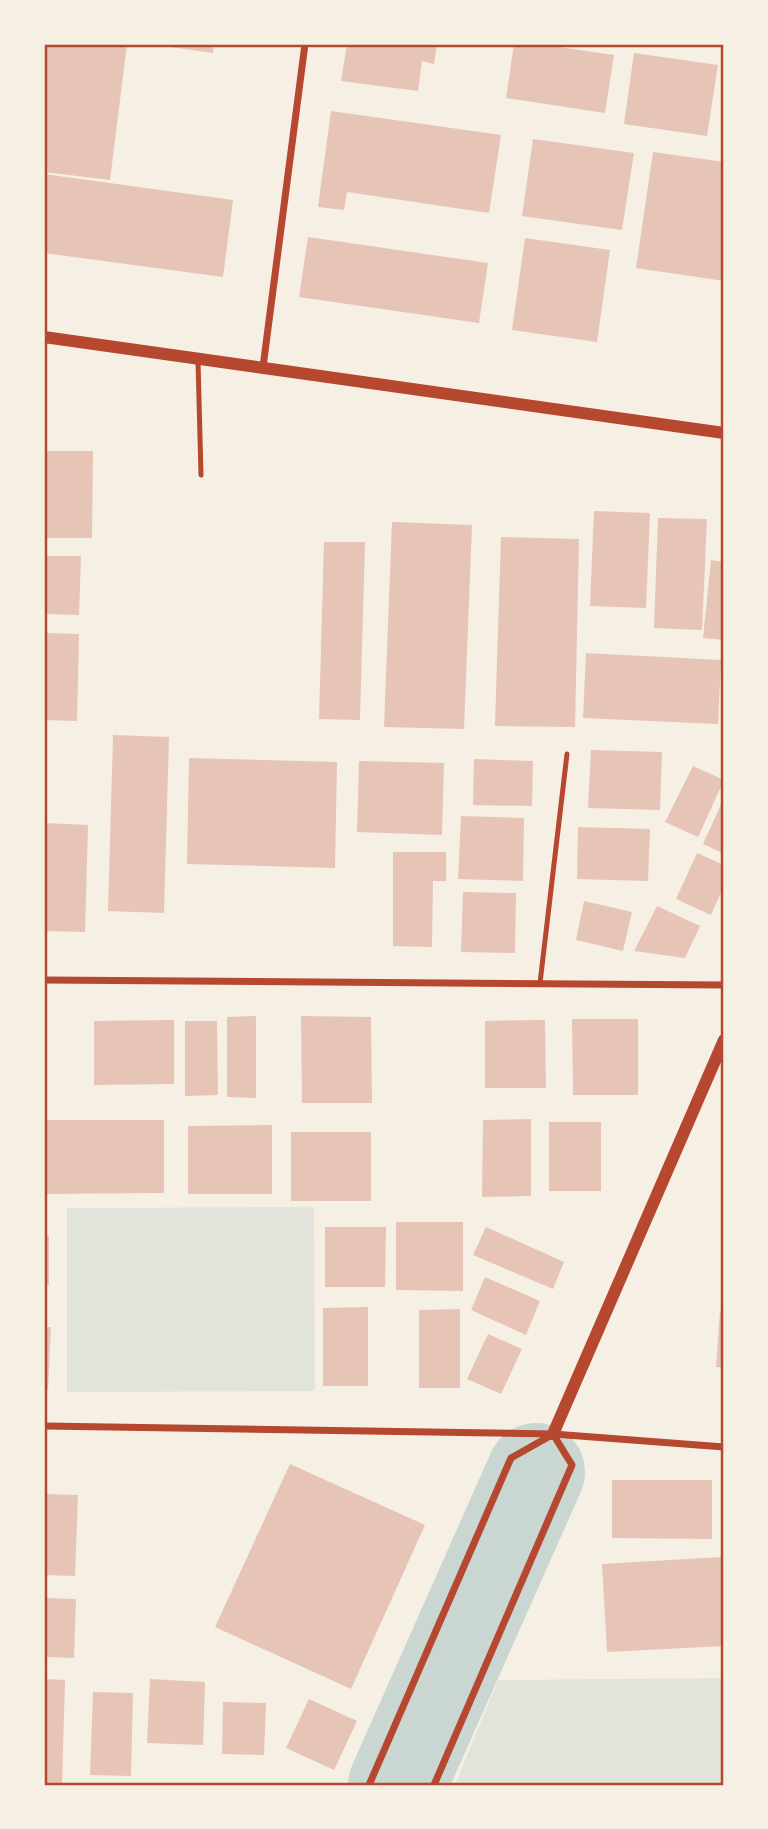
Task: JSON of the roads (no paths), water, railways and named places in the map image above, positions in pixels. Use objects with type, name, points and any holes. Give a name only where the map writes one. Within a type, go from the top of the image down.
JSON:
[{"type":"street","points":[[262,367],[305,44]]},
{"type":"street","points":[[44,337],[724,433]]},
{"type":"street","points":[[44,980],[724,985]]},
{"type":"street","points":[[369,1785],[510,1458],[553,1434],[724,1040]]},
{"type":"street","points":[[44,1426],[553,1434],[724,1447]]},
{"type":"street","points":[[434,1785],[572,1465],[553,1434]]},
{"type":"lane","points":[[198,358],[201,475]]},
{"type":"lane","points":[[540,983],[567,754]]},
{"type":"waterway","points":[[397,1785],[536,1472]]}]
